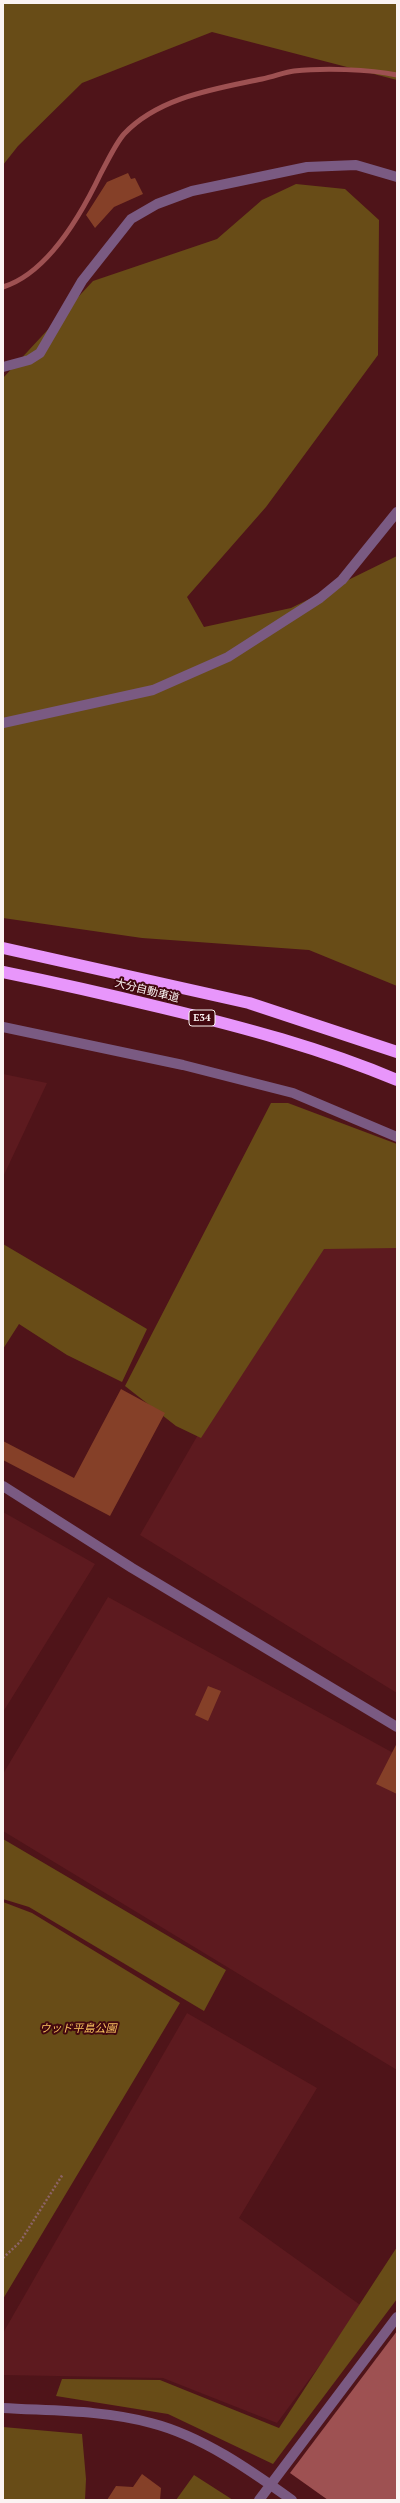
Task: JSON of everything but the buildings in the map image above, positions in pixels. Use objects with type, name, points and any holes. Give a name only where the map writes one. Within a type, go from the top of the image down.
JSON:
[{"type":"highway","name":"大分自動車道","points":[[3,948],[249,1003],[397,1052]]},
{"type":"highway","name":"大分自動車道","points":[[3,972],[57,983],[242,1027],[364,1066],[397,1080]]},
{"type":"street","points":[[3,367],[28,360],[40,353],[82,281],[131,220],[158,204],[192,191],[307,167],[356,165],[397,177]]},
{"type":"street","points":[[3,723],[153,690],[228,657],[320,598],[342,580],[397,512]]},
{"type":"street","points":[[3,1027],[183,1065],[293,1093],[397,1136]]},
{"type":"street","points":[[3,1486],[132,1568],[397,1727]]},
{"type":"street","points":[[259,2500],[397,2317]]},
{"type":"street","points":[[3,2408],[112,2414],[152,2423],[188,2436],[220,2453],[270,2484],[292,2500]]},
{"type":"path","points":[[3,2258],[20,2242],[63,2174]]},
{"type":"shaded area","points":[[3,1074],[47,1083],[3,1177]]},
{"type":"shaded area","points":[[397,1213],[397,1693],[140,1535],[324,1217]]},
{"type":"shaded area","points":[[3,1512],[95,1564],[3,1712]]},
{"type":"shaded area","points":[[108,1597],[397,1755],[397,2070],[3,1831],[3,1774]]},
{"type":"shaded area","points":[[187,2013],[317,2088],[239,2218],[363,2307],[277,2423],[163,2378],[3,2375],[3,2333]]},
{"type":"shaded area","points":[[397,2331],[397,2500],[328,2500],[290,2473]]},
{"type":"green space","points":[[3,3],[397,3],[397,80],[212,32],[82,83],[18,146],[3,165]]},
{"type":"green space","points":[[296,184],[345,189],[379,220],[378,355],[266,507],[187,597],[204,627],[291,608],[397,556],[397,986],[309,950],[142,938],[3,918],[3,378],[93,281],[217,239],[262,200]]},
{"type":"green space","points":[[271,1103],[288,1103],[397,1144],[397,1248],[324,1249],[201,1438],[176,1426],[125,1386]]},
{"type":"green space","points":[[3,1244],[147,1329],[122,1382],[67,1355],[19,1324],[3,1349]]},
{"type":"green space","points":[[3,1839],[226,1970],[204,2011],[29,1907],[3,1899]]},
{"type":"green space","name":"ウッド平島公園","points":[[3,1902],[32,1913],[180,2003],[3,2299]]},
{"type":"green space","points":[[397,2247],[397,2299],[273,2464],[168,2414],[56,2396],[62,2379],[160,2380],[279,2428]]},
{"type":"green space","points":[[3,2427],[82,2434],[86,2479],[85,2500],[3,2500]]},
{"type":"green space","points":[[194,2475],[233,2500],[176,2500]]},
{"type":"waterway","points":[[3,287],[19,280],[35,269],[62,240],[84,206],[121,138],[138,121],[154,111],[188,96],[287,72],[346,70],[373,71],[397,75]]}]
